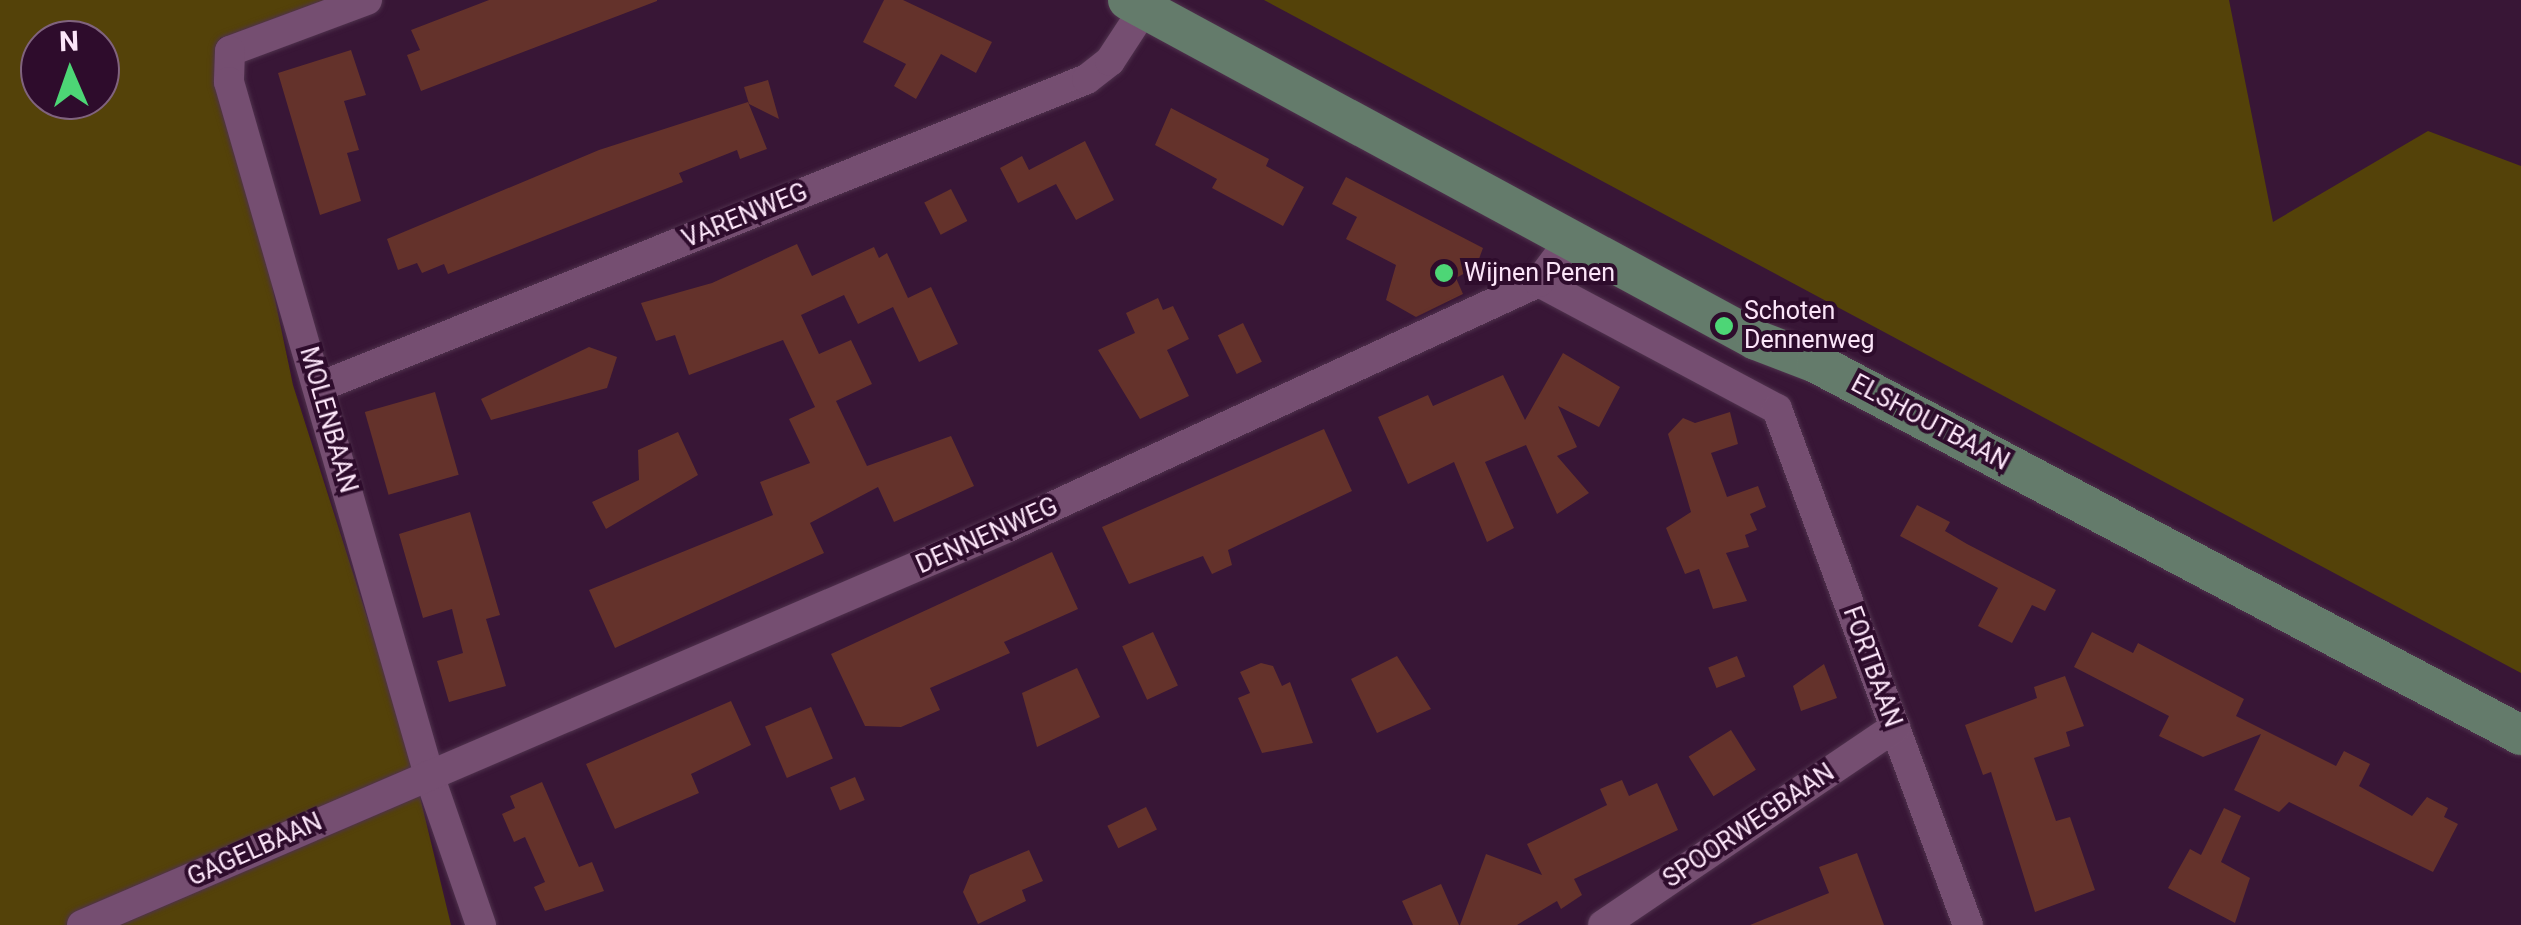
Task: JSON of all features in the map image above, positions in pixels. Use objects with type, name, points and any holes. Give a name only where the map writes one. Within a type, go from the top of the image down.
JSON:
[{"type":"main road","name":"ELSHOUTBAAN","points":[[1136,4],[1571,238],[2521,734]]},
{"type":"street","name":"MOLENBAAN","points":[[367,0],[230,52],[229,82],[429,775],[482,925]]},
{"type":"street","name":"VARENWEG","points":[[319,386],[1088,79],[1110,62],[1136,4]]},
{"type":"street","points":[[1539,282],[1571,238]]},
{"type":"street","name":"FORTBAAN","points":[[1539,282],[1777,409],[1968,925]]},
{"type":"street","name":"DENNENWEG","points":[[429,775],[970,544],[1539,282]]},
{"type":"street","name":"SPOORWEGBAAN","points":[[1603,925],[1895,728]]},
{"type":"street","name":"GAGELBAAN","points":[[82,925],[429,775]]},
{"type":"shaded area","points":[[0,0],[370,0],[220,38],[293,385],[406,739],[451,925],[0,925]]},
{"type":"shaded area","points":[[1264,0],[2229,0],[2273,222],[2428,131],[2521,166],[2521,673]]},
{"type":"building","points":[[489,0],[657,1],[421,91],[407,55],[420,50],[411,30]]},
{"type":"building","points":[[884,0],[903,0],[992,42],[976,73],[941,54],[916,99],[894,86],[906,64],[863,42]]},
{"type":"building","points":[[351,50],[366,95],[344,101],[359,150],[347,153],[361,201],[320,215],[278,73]]},
{"type":"building","points":[[768,80],[779,119],[749,104],[744,87]]},
{"type":"building","points":[[748,102],[767,149],[740,159],[737,150],[679,173],[683,182],[448,274],[444,264],[422,273],[417,263],[398,270],[387,239],[599,150]]},
{"type":"building","points":[[1171,108],[1269,159],[1266,166],[1304,187],[1283,226],[1212,188],[1217,179],[1155,145]]},
{"type":"building","points":[[1085,141],[1114,200],[1076,220],[1056,184],[1018,203],[1000,168],[1022,156],[1029,170]]},
{"type":"building","points":[[1346,177],[1483,248],[1476,267],[1456,278],[1463,294],[1416,317],[1386,300],[1396,265],[1346,239],[1357,217],[1332,204]]},
{"type":"building","points":[[951,189],[967,221],[941,235],[924,203]]},
{"type":"building","points":[[797,244],[812,276],[874,247],[879,258],[887,253],[908,298],[931,287],[958,344],[919,362],[893,307],[858,324],[844,295],[801,315],[819,354],[851,340],[872,384],[836,401],[867,466],[951,436],[974,486],[894,522],[878,487],[810,523],[824,553],[615,648],[589,590],[773,515],[760,482],[810,463],[789,419],[815,407],[783,340],[689,375],[675,335],[656,341],[641,303],[712,283]]},
{"type":"building","points":[[1158,298],[1163,310],[1173,306],[1189,339],[1167,350],[1189,396],[1140,419],[1098,350],[1135,333],[1126,313]]},
{"type":"building","points":[[1243,323],[1262,362],[1237,374],[1218,335]]},
{"type":"building","points":[[589,347],[617,357],[607,388],[491,420],[481,399]]},
{"type":"building","points":[[1563,353],[1620,387],[1599,427],[1558,406],[1577,447],[1557,456],[1589,493],[1557,514],[1526,445],[1485,462],[1514,528],[1487,542],[1454,462],[1408,484],[1378,417],[1428,395],[1433,406],[1503,375],[1525,420]]},
{"type":"building","points":[[435,392],[459,475],[389,495],[365,412]]},
{"type":"building","points":[[1730,412],[1738,444],[1711,453],[1727,497],[1758,486],[1766,507],[1750,514],[1757,530],[1745,535],[1749,547],[1726,553],[1747,601],[1713,609],[1699,569],[1685,574],[1666,528],[1691,512],[1668,434],[1683,418],[1695,423]]},
{"type":"building","points":[[1324,429],[1352,491],[1228,550],[1232,565],[1212,574],[1203,556],[1129,584],[1102,527]]},
{"type":"building","points":[[678,432],[698,475],[606,529],[592,502],[639,480],[638,450]]},
{"type":"building","points":[[1917,505],[1950,522],[1945,531],[2056,590],[2045,611],[2032,605],[2012,643],[1978,626],[1998,588],[1900,536]]},
{"type":"building","points":[[470,512],[500,615],[486,619],[506,686],[449,702],[437,661],[463,653],[452,609],[423,618],[399,534]]},
{"type":"building","points":[[1052,552],[1078,609],[1004,642],[1010,653],[930,688],[940,710],[901,727],[865,726],[831,654]]},
{"type":"building","points":[[1153,632],[1178,685],[1147,700],[1122,646]]},
{"type":"building","points":[[2092,632],[2133,653],[2138,643],[2244,699],[2236,716],[2336,766],[2344,751],[2370,764],[2359,786],[2412,816],[2427,797],[2448,808],[2444,817],[2458,824],[2433,872],[2289,802],[2279,812],[2234,790],[2261,734],[2203,757],[2159,736],[2169,716],[2074,667]]},
{"type":"building","points":[[1397,656],[1431,709],[1377,733],[1351,679]]},
{"type":"building","points":[[1737,656],[1745,676],[1716,688],[1708,668]]},
{"type":"building","points":[[1261,663],[1273,666],[1282,686],[1290,682],[1313,743],[1262,753],[1238,698],[1250,693],[1240,672]]},
{"type":"building","points":[[1824,664],[1837,698],[1801,711],[1793,686]]},
{"type":"building","points":[[1077,668],[1100,717],[1037,747],[1022,693]]},
{"type":"building","points":[[2065,676],[2084,726],[2066,732],[2070,746],[2034,758],[2056,821],[2070,817],[2095,890],[2035,912],[1991,772],[1983,775],[1965,725],[2037,698],[2034,687]]},
{"type":"building","points":[[731,701],[751,745],[691,774],[699,793],[615,829],[586,764]]},
{"type":"building","points":[[811,707],[833,759],[787,778],[765,727]]},
{"type":"building","points":[[1731,730],[1756,770],[1714,796],[1689,756]]},
{"type":"building","points":[[855,777],[865,800],[840,811],[830,788]]},
{"type":"building","points":[[1622,780],[1629,796],[1657,783],[1678,830],[1574,879],[1582,895],[1561,909],[1557,901],[1517,925],[1460,925],[1486,854],[1542,875],[1527,844],[1607,805],[1600,789]]},
{"type":"building","points":[[542,782],[579,867],[592,862],[604,891],[545,911],[534,887],[545,882],[525,837],[514,842],[502,814],[515,808],[510,796]]},
{"type":"building","points":[[1146,807],[1157,829],[1118,848],[1107,826]]},
{"type":"building","points":[[2224,808],[2241,816],[2221,862],[2250,878],[2235,923],[2168,888],[2190,849],[2201,855]]},
{"type":"building","points":[[1029,850],[1043,881],[1022,890],[1026,901],[978,924],[963,892],[970,875]]},
{"type":"building","points":[[1857,853],[1884,925],[1750,925],[1829,893],[1819,867]]},
{"type":"building","points":[[1441,884],[1459,925],[1413,925],[1402,901]]},
{"type":"place","name":"Wijnen Penen","points":[[1444,273]]},
{"type":"place","name":"Schoten Dennenweg","points":[[1724,326]]}]
